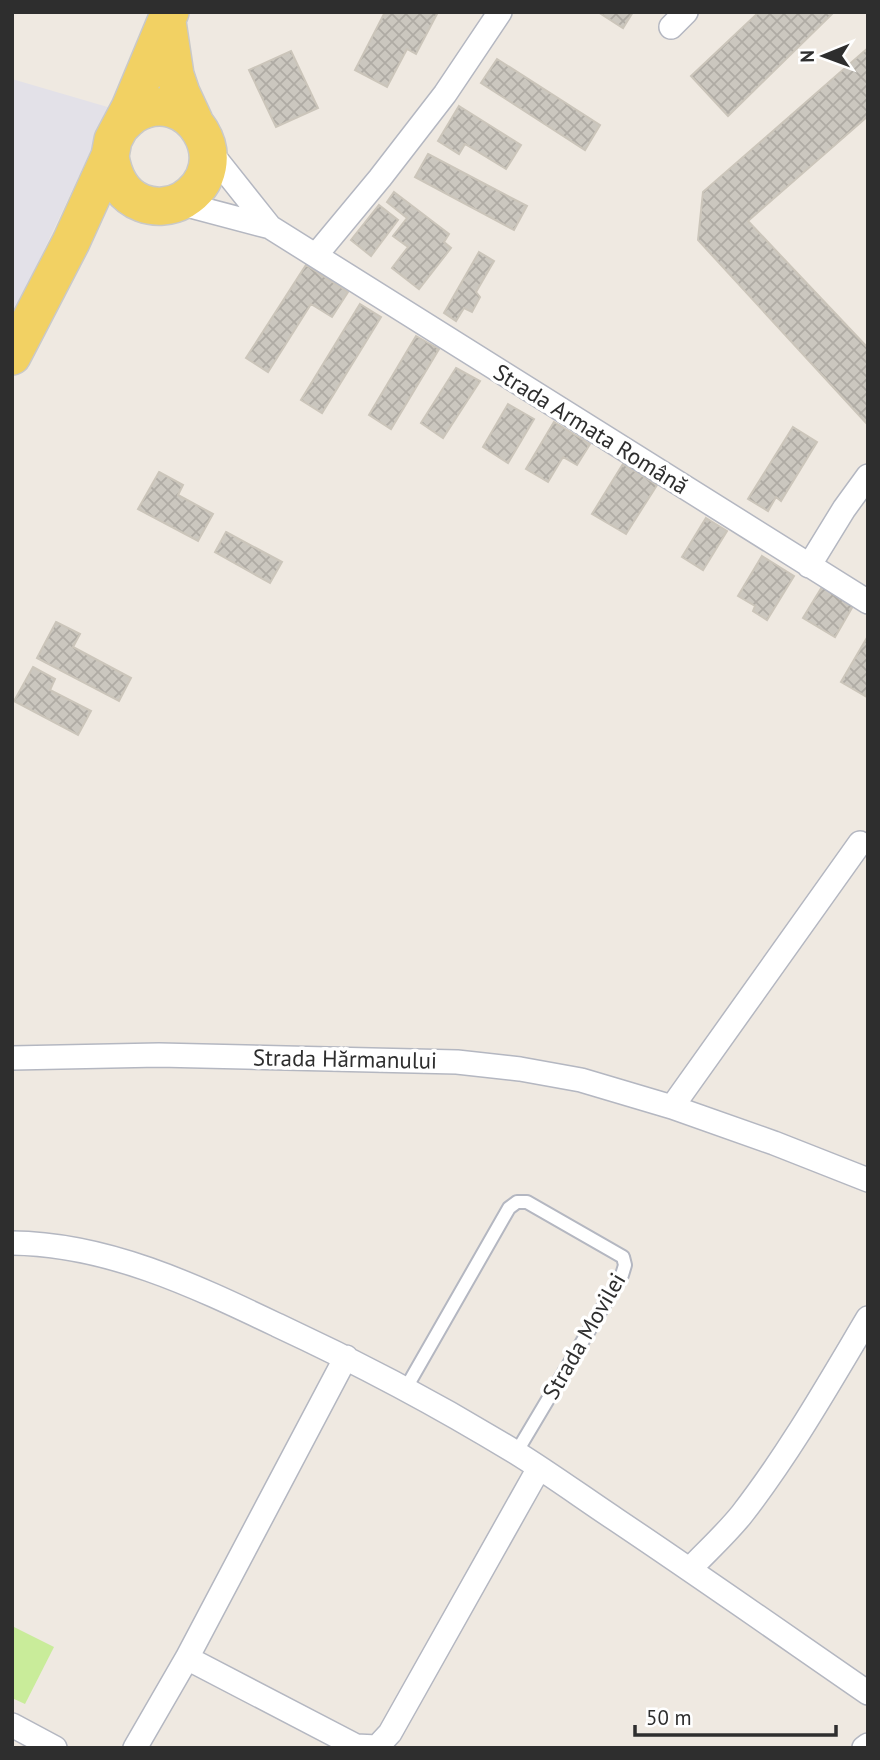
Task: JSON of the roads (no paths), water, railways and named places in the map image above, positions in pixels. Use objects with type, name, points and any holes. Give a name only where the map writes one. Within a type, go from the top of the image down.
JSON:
[{"type":"main road","points":[[71,242],[104,221],[193,194],[203,181],[208,166],[201,135],[175,75],[169,16]]},
{"type":"main road","points":[[12,356],[71,242],[169,16]]},
{"type":"main road","points":[[167,204],[141,203],[128,195],[118,184],[112,171],[116,141],[133,115],[156,108],[180,112],[201,135]]},
{"type":"street","points":[[316,255],[445,94],[500,12]]},
{"type":"street","name":"Strada Armata Română","points":[[201,135],[271,227],[868,602]]},
{"type":"street","points":[[167,204],[271,227]]},
{"type":"street","points":[[809,566],[868,476]]},
{"type":"street","points":[[672,1107],[860,843]]},
{"type":"street","name":"Strada Hărmanului","points":[[12,1058],[159,1055],[457,1062],[520,1069],[581,1080],[672,1107],[868,1180]]},
{"type":"street","points":[[12,1243],[76,1249],[150,1268],[228,1301],[406,1388],[540,1468],[868,1693]]},
{"type":"street","points":[[690,1569],[740,1516],[773,1472],[809,1419],[868,1318]]},
{"type":"street","points":[[135,1748],[187,1658],[346,1357]]},
{"type":"street","points":[[187,1658],[356,1746],[377,1747],[390,1733],[540,1468]]},
{"type":"street","points":[[12,1725],[55,1748]]},
{"type":"lane","name":"Strada Movilei","points":[[406,1388],[509,1208],[517,1202],[527,1202],[623,1257],[625,1265],[622,1275],[516,1453]]}]
